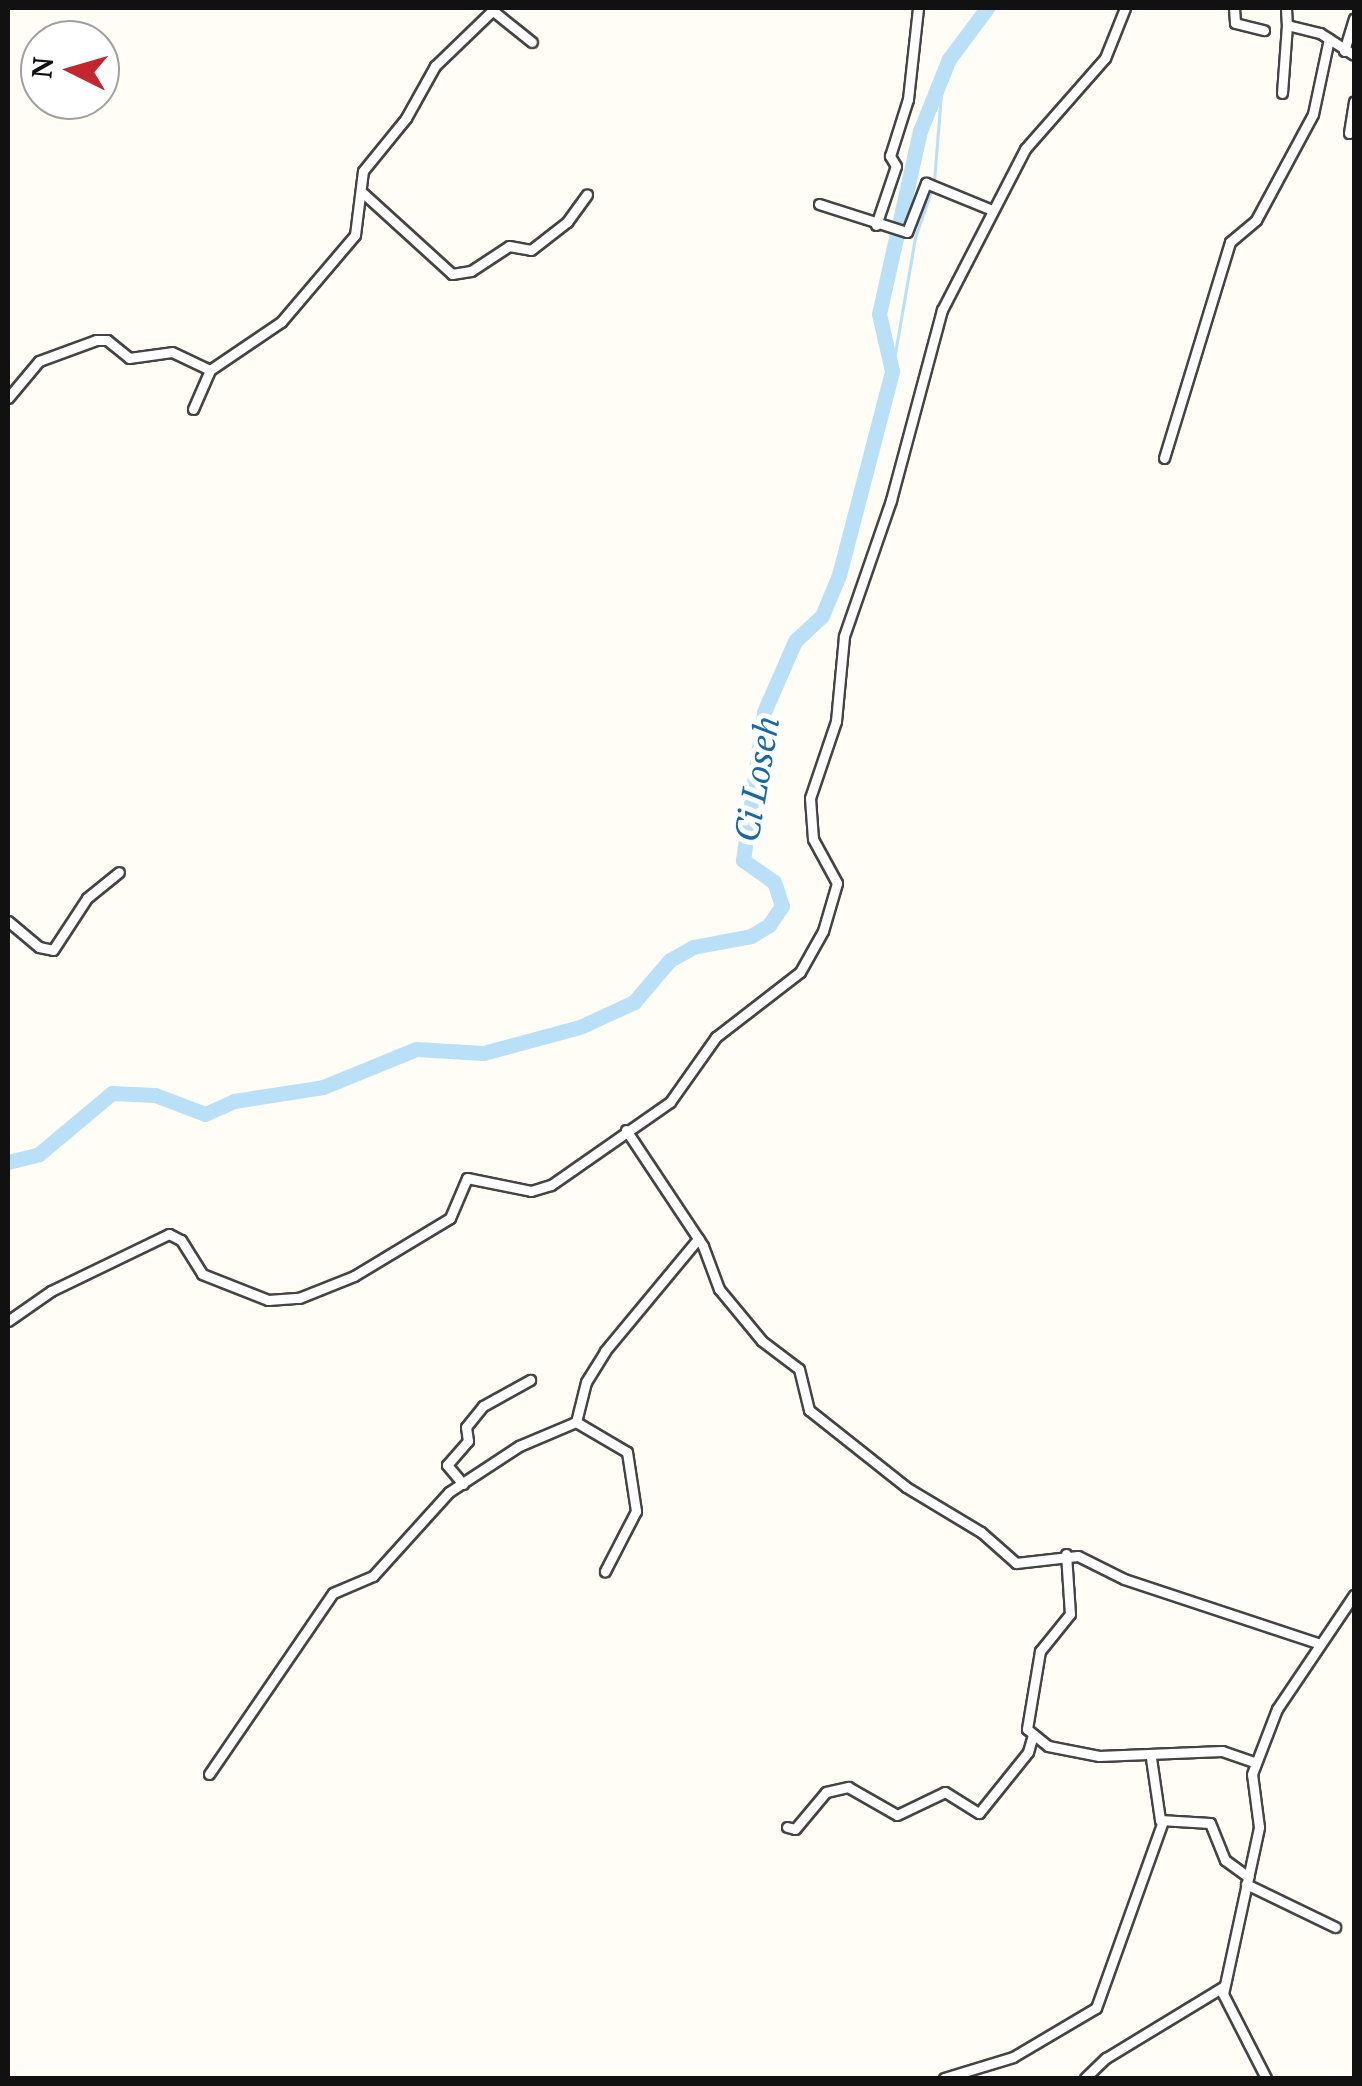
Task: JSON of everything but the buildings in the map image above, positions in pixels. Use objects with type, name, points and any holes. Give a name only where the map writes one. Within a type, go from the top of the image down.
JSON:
[{"type":"street","points":[[876,225],[896,166],[890,156],[911,81],[918,8]]},
{"type":"street","points":[[8,1320],[52,1291],[169,1234],[211,1279],[232,1281],[271,1301],[300,1298],[354,1276],[445,1222],[467,1178],[539,1190],[674,1098],[716,1038],[800,972],[823,931],[838,883],[813,839],[810,793],[836,721],[846,625],[891,500],[942,310],[1025,149],[1105,58],[1125,8]]},
{"type":"street","points":[[1234,8],[1235,23],[1264,30]]},
{"type":"street","points":[[1282,93],[1286,8]]},
{"type":"street","points":[[193,409],[210,370],[290,312],[355,235],[363,171],[406,118],[424,81],[494,9],[532,42]]},
{"type":"street","points":[[1287,26],[1328,39],[1350,53],[1354,18]]},
{"type":"street","points":[[1164,458],[1230,242],[1256,220],[1313,114],[1328,39]]},
{"type":"street","points":[[1348,133],[1354,102]]},
{"type":"street","points":[[818,204],[899,231],[932,185],[992,210]]},
{"type":"street","points":[[363,194],[452,274],[471,271],[509,246],[531,250],[567,222],[587,194]]},
{"type":"street","points":[[8,398],[39,361],[96,340],[107,340],[129,358],[172,352],[210,370]]},
{"type":"street","points":[[8,921],[39,948],[53,950],[88,898],[118,872]]},
{"type":"street","points":[[626,1130],[698,1239],[731,1305],[798,1370],[804,1398],[821,1422],[906,1487],[981,1532],[1016,1563],[1066,1554],[1320,1644]]},
{"type":"street","points":[[576,1422],[586,1382],[604,1351],[698,1239]]},
{"type":"street","points":[[463,1484],[447,1465],[468,1441],[466,1428],[478,1410],[530,1380]]},
{"type":"street","points":[[210,1774],[333,1593],[374,1576],[420,1531],[444,1496],[519,1446],[576,1422]]},
{"type":"street","points":[[576,1422],[626,1448],[636,1511],[605,1570]]},
{"type":"street","points":[[1066,1554],[1070,1614],[1040,1651],[1027,1729],[1062,1750],[1152,1758],[1222,1752],[1256,1763]]},
{"type":"street","points":[[1266,2078],[1228,2012],[1223,1988],[1259,1827],[1251,1780],[1277,1709],[1354,1595]]},
{"type":"street","points":[[786,1826],[795,1829],[826,1792],[848,1787],[896,1815],[936,1792],[979,1813],[1028,1752],[1033,1735]]},
{"type":"street","points":[[944,2078],[1012,2056],[1096,2008],[1163,1821],[1152,1758]]},
{"type":"street","points":[[1163,1821],[1210,1823],[1225,1860],[1247,1880],[1335,1927]]},
{"type":"street","points":[[1085,2078],[1106,2058],[1223,1988]]},
{"type":"waterway","name":"Ci Loseh","points":[[8,1162],[39,1154],[112,1093],[155,1095],[205,1114],[234,1101],[323,1087],[416,1049],[483,1053],[580,1027],[634,1002],[670,960],[693,947],[751,936],[769,925],[782,906],[774,882],[743,860],[764,712],[795,641],[822,616],[839,575],[892,371],[879,314],[920,131],[949,59],[987,8]]},
{"type":"waterway","points":[[934,181],[942,81]]},
{"type":"waterway","points":[[892,371],[915,238],[932,188]]}]
